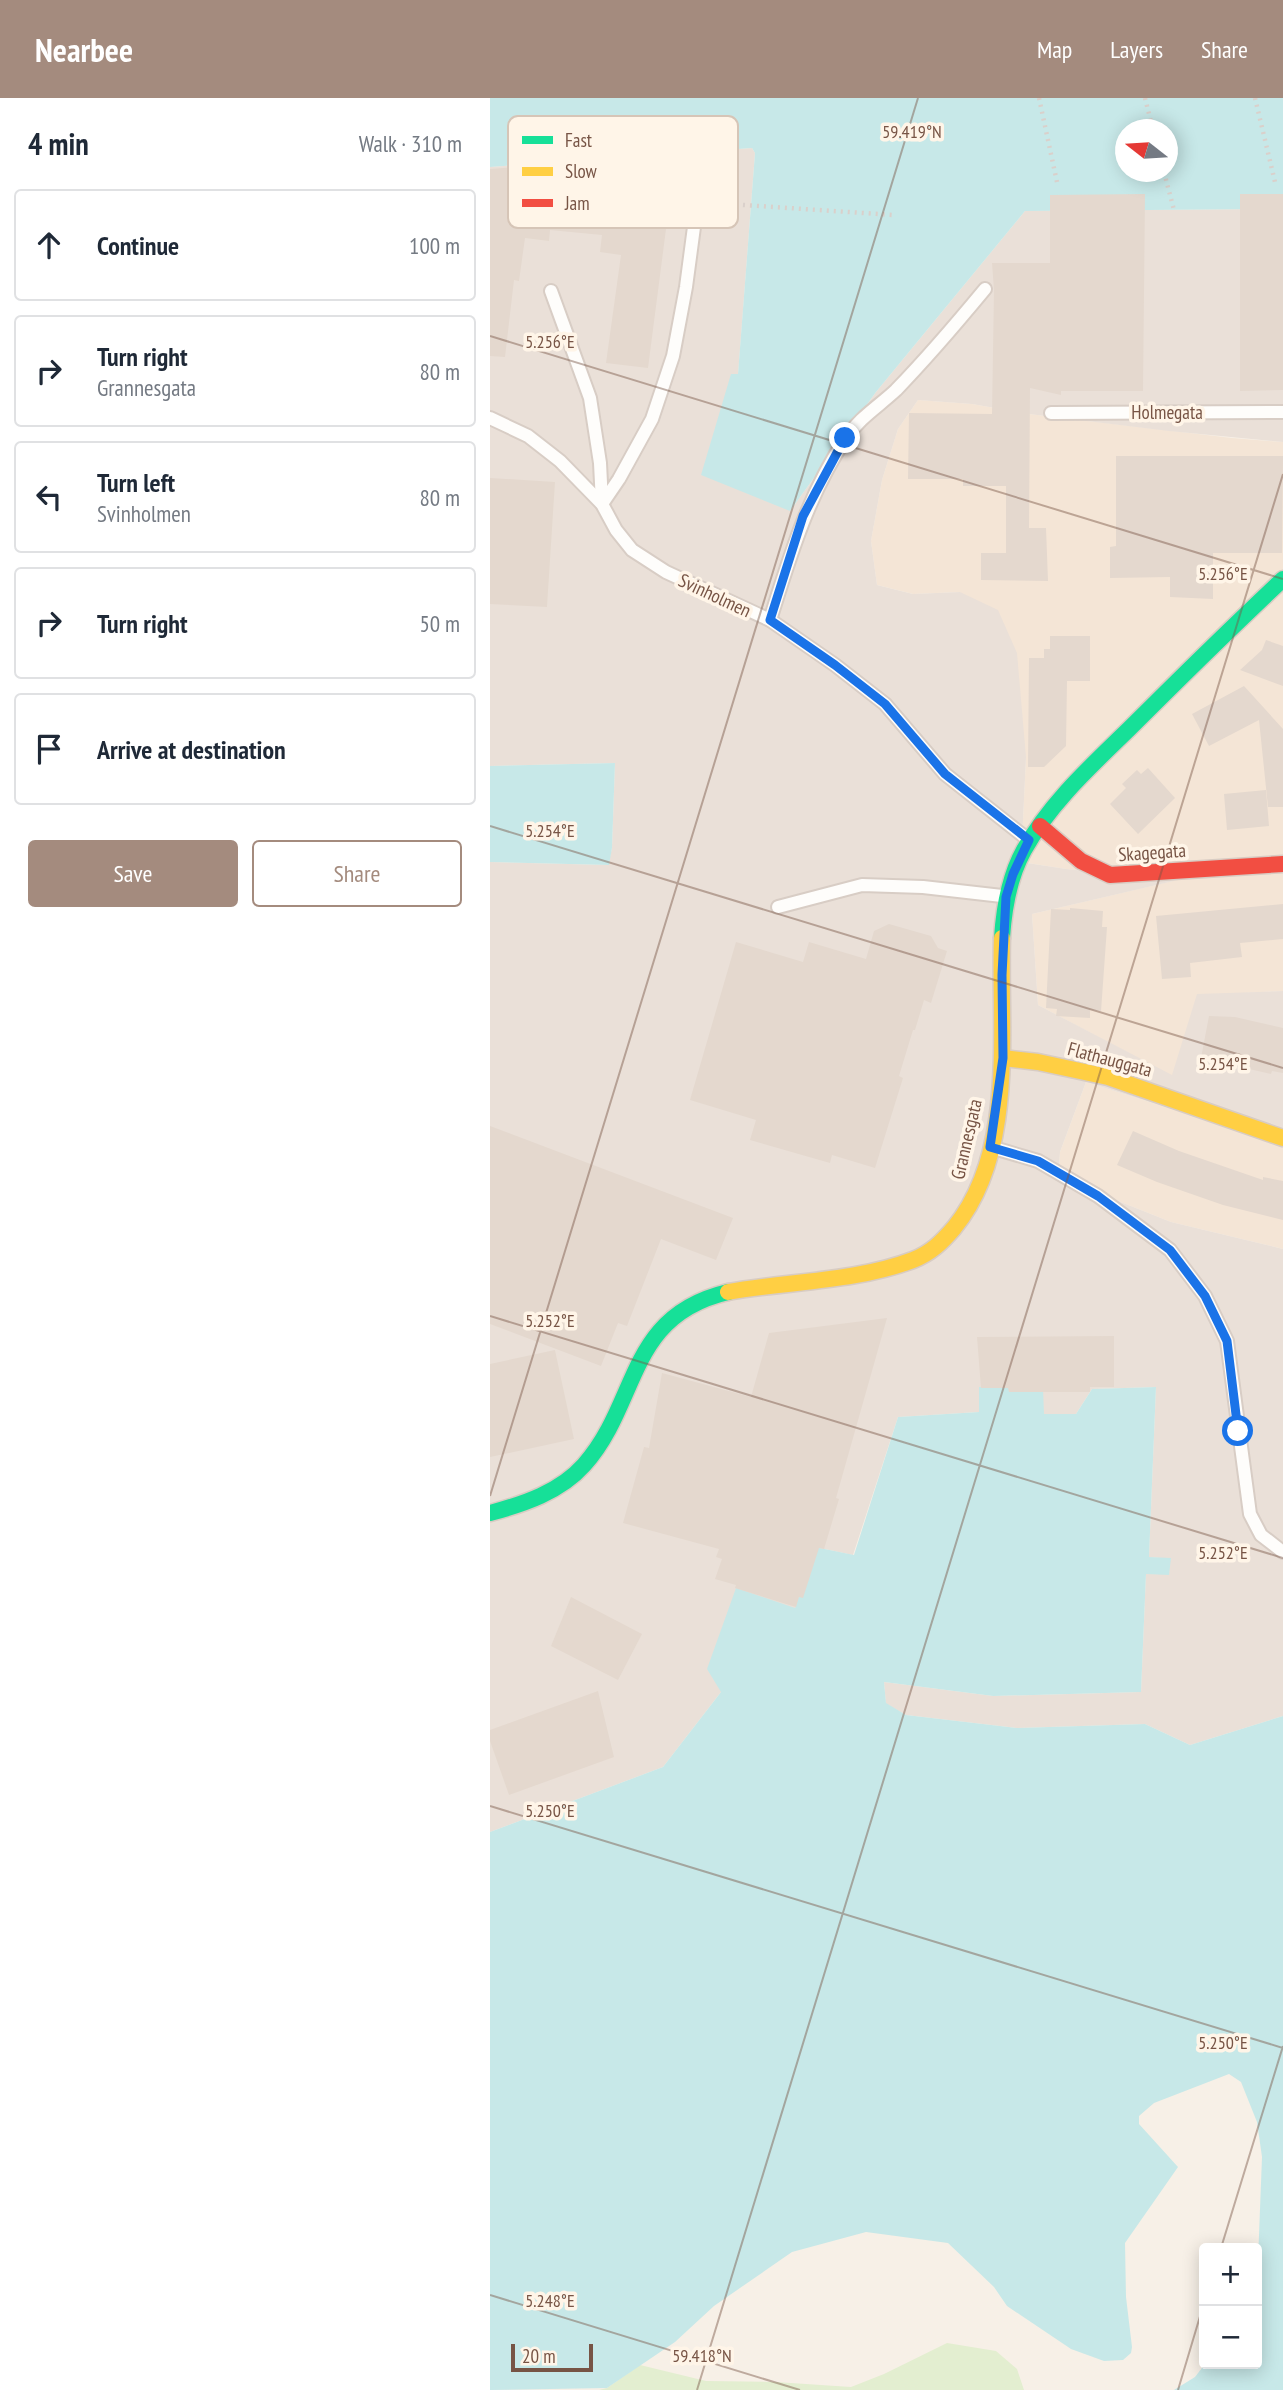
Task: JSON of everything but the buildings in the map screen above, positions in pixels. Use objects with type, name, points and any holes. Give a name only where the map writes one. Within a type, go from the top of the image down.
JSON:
[{"type":"street","name":"Grannesgata","points":[[490,1513],[514,1507],[548,1492],[569,1479],[593,1455],[641,1360],[658,1333],[681,1311],[700,1300],[727,1292],[854,1275],[910,1263],[937,1246],[961,1221],[977,1191],[990,1147],[1003,1058],[1002,975],[1006,897],[1013,874],[1029,840],[1077,781],[1212,645],[1283,579]]},
{"type":"street","name":"Skagegata","points":[[1040,826],[1073,856],[1095,871],[1110,876],[1283,864]]},
{"type":"street","name":"Flathauggata","points":[[1003,1058],[1038,1062],[1108,1077],[1283,1138]]},
{"type":"lane","points":[[602,504],[620,479],[652,419],[673,356],[694,228]]},
{"type":"lane","points":[[770,620],[803,516],[845,438],[858,422],[891,395],[926,359],[985,289]]},
{"type":"lane","points":[[551,291],[590,398],[600,463],[602,504]]},
{"type":"lane","name":"Holmegata","points":[[1051,413],[1283,412]]},
{"type":"lane","points":[[490,418],[528,436],[561,461],[602,504]]},
{"type":"lane","name":"Svinholmen","points":[[602,504],[616,530],[632,550],[666,572],[770,620],[885,704],[945,774],[1029,840]]},
{"type":"lane","points":[[778,907],[862,886],[923,887],[1006,897]]},
{"type":"lane","points":[[990,1147],[1038,1161],[1098,1196],[1170,1250],[1205,1296],[1227,1341],[1250,1514],[1261,1535],[1283,1552]]},
{"type":"path","points":[[1039,98],[1057,182]]},
{"type":"path","points":[[1145,98],[1150,119]]},
{"type":"path","points":[[1255,98],[1275,182]]},
{"type":"path","points":[[1167,182],[1174,209]]},
{"type":"path","points":[[738,205],[893,215]]},
{"type":"shaded area","points":[[752,148],[755,153],[738,375],[790,511],[876,392],[1025,211],[1283,209],[1283,442],[1029,414],[972,404],[918,400],[898,429],[882,480],[871,541],[877,585],[913,594],[960,592],[998,610],[1017,653],[1026,757],[1021,862],[1178,880],[1032,914],[1038,1005],[1172,1075],[1197,994],[1283,991],[1283,1144],[1086,1082],[1060,1152],[1058,1177],[1171,1222],[1283,1249],[1283,1716],[1190,1745],[1145,1724],[1017,1728],[906,1715],[886,1704],[884,1682],[993,1696],[1141,1692],[1146,1574],[1171,1559],[1149,1557],[1156,1387],[1092,1389],[1076,1414],[1044,1414],[979,1388],[979,1412],[898,1417],[853,1555],[815,1547],[795,1608],[721,1692],[663,1767],[490,1832],[490,862],[608,865],[612,848],[615,763],[490,766],[490,167],[508,166],[508,228],[738,228],[738,149]]},
{"type":"shaded area","points":[[918,400],[972,404],[1029,414],[1283,442],[1283,991],[1244,993],[1172,1076],[1038,1005],[1032,914],[1177,880],[1021,862],[1026,757],[960,592],[913,594],[877,585],[871,541],[882,480],[898,429]]},
{"type":"shaded area","points":[[1086,1082],[1283,1144],[1283,1249],[1171,1222],[1058,1177],[1060,1152]]},
{"type":"green space","points":[[947,2343],[996,2351],[1017,2369],[1024,2390],[599,2390],[607,2388],[640,2365],[706,2381],[851,2387]]},
{"type":"water","points":[[490,98],[1283,98],[1283,209],[1025,211],[876,392],[790,511],[701,475],[731,374],[738,374],[755,153],[752,148],[738,149],[738,116],[508,116],[508,166],[490,167]]},
{"type":"water","points":[[615,763],[609,865],[490,862],[490,766]]},
{"type":"water","points":[[979,1387],[1043,1389],[1044,1414],[1076,1414],[1092,1389],[1156,1387],[1149,1557],[1171,1558],[1169,1575],[1146,1574],[1141,1692],[993,1696],[884,1682],[886,1703],[906,1715],[1017,1728],[1145,1724],[1190,1745],[1283,1716],[1283,2390],[1174,2390],[1195,2377],[1201,2369],[1262,2369],[1262,2243],[1259,2243],[1262,2157],[1257,2122],[1241,2082],[1229,2074],[1154,2103],[1139,2116],[1139,2124],[1178,2167],[1125,2243],[1126,2297],[1132,2347],[1131,2353],[1123,2360],[1104,2361],[1071,2349],[1007,2306],[994,2287],[948,2243],[866,2232],[792,2252],[714,2306],[675,2342],[607,2388],[490,2390],[490,1832],[663,1767],[721,1692],[707,1669],[736,1588],[795,1608],[815,1547],[854,1555],[898,1417],[979,1412]]},
{"type":"traffic: fast","points":[[1002,938],[1011,882],[1024,850],[1046,816],[1086,771],[1283,579]]},
{"type":"traffic: fast","points":[[490,1513],[516,1506],[553,1490],[584,1465],[616,1415],[652,1341],[670,1320],[695,1304],[728,1292]]},
{"type":"traffic: slow","points":[[728,1292],[845,1277],[891,1267],[925,1254],[954,1228],[974,1197],[988,1163],[996,1126],[1002,1049],[1002,938]]},
{"type":"traffic: slow","points":[[1003,1058],[1038,1062],[1108,1077],[1283,1138]]},
{"type":"traffic: jam","points":[[1040,826],[1081,861],[1110,875],[1283,864]]},
{"type":"route","points":[[845,438],[803,516],[770,620],[885,704],[945,774],[1029,840],[1019,859],[1006,897],[1002,975],[1003,1058],[990,1147],[1038,1161],[1098,1196],[1170,1250],[1205,1296],[1227,1341],[1238,1431]]}]
